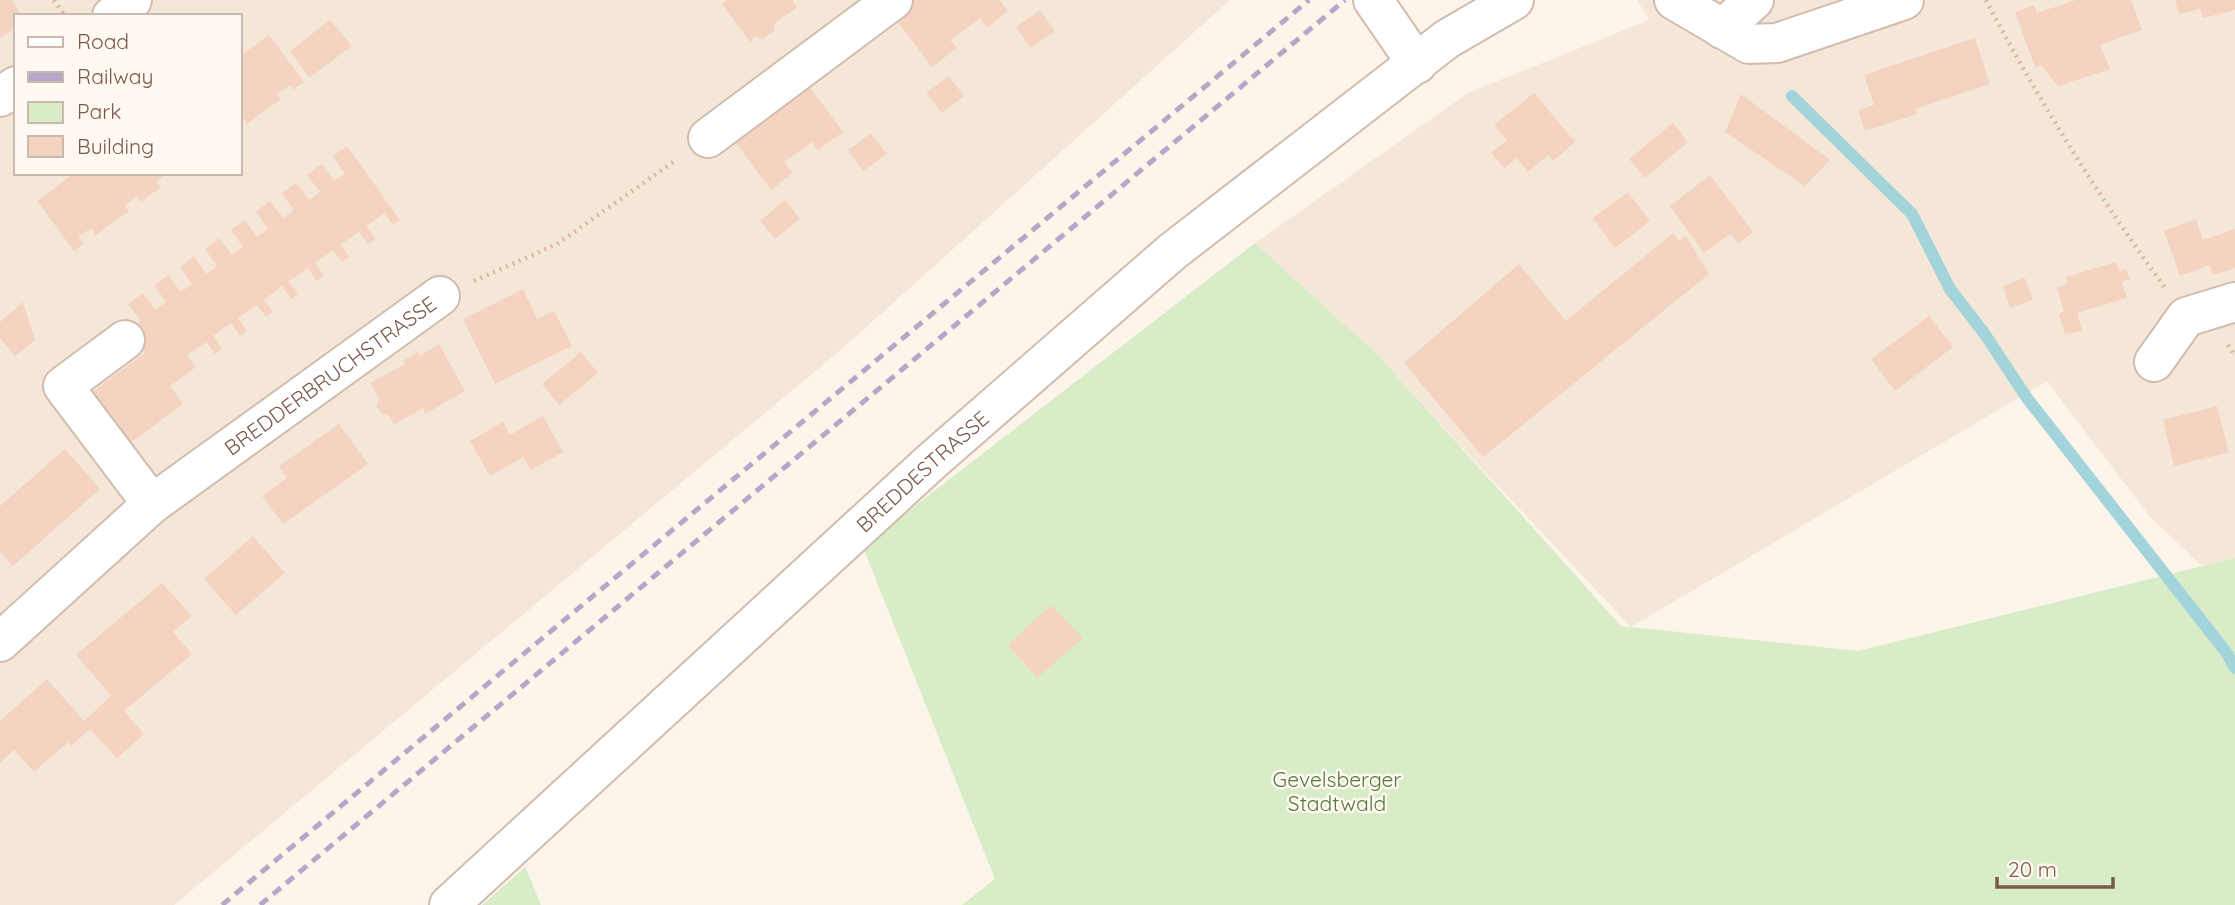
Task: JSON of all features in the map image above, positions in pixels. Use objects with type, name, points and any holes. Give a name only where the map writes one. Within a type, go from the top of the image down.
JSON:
[{"type":"street","points":[[114,14],[132,0]]},
{"type":"street","points":[[708,138],[893,0]]},
{"type":"street","points":[[1373,0],[1417,64]]},
{"type":"street","name":"BREDDESTRASSE","points":[[449,905],[932,461],[1173,251],[1447,39],[1514,0]]},
{"type":"street","points":[[1674,0],[1749,44],[1777,43],[1904,0]]},
{"type":"street","points":[[1722,29],[1754,0]]},
{"type":"street","name":"BREDDERBRUCHSTRASSE","points":[[0,642],[152,504],[440,296]]},
{"type":"street","points":[[2154,362],[2186,317],[2235,302]]},
{"type":"street","points":[[125,340],[63,386],[152,504]]},
{"type":"path","points":[[1986,0],[2077,158],[2186,317]]},
{"type":"path","name":"BREDDERBRUCHSTRASSE","points":[[440,296],[557,244],[708,138]]},
{"type":"shaded area","points":[[0,0],[1230,0],[842,349],[174,905],[0,905]]},
{"type":"shaded area","points":[[1637,0],[2235,0],[2235,558],[2202,566],[2150,517],[2047,381],[1631,627],[1378,355],[1255,243],[1468,93],[1649,20]]},
{"type":"green space","name":"Gevelsberger Stadtwald","points":[[1255,243],[1378,355],[1621,626],[1858,651],[2235,558],[2235,905],[962,905],[995,879],[864,550],[876,536]]},
{"type":"green space","points":[[525,867],[541,905],[482,905]]},
{"type":"building","points":[[0,0],[12,0],[21,14],[14,14],[14,29],[0,38]]},
{"type":"building","points":[[727,0],[792,0],[797,7],[775,23],[774,31],[763,39],[755,37],[750,42],[722,4]]},
{"type":"building","points":[[909,0],[1000,0],[1008,11],[987,28],[980,18],[950,40],[957,48],[932,67],[891,13]]},
{"type":"building","points":[[2076,0],[2131,0],[2142,30],[2100,45],[2110,69],[2058,86],[2041,65],[2035,67],[2015,12],[2034,5],[2037,13]]},
{"type":"building","points":[[2175,0],[2235,0],[2235,10],[2203,18],[2200,9],[2179,14]]},
{"type":"building","points":[[1040,10],[1055,31],[1031,48],[1016,27]]},
{"type":"building","points":[[330,20],[352,46],[309,78],[290,51]]},
{"type":"building","points":[[269,35],[304,82],[293,90],[290,85],[277,94],[281,99],[247,124],[242,120],[242,55]]},
{"type":"building","points":[[1975,38],[1990,84],[1915,109],[1917,114],[1865,131],[1858,110],[1874,105],[1864,75]]},
{"type":"building","points":[[949,76],[964,96],[942,113],[926,93]]},
{"type":"building","points":[[803,78],[843,132],[818,150],[812,142],[784,162],[793,173],[771,190],[729,134]]},
{"type":"building","points":[[1534,93],[1575,142],[1553,161],[1548,155],[1528,172],[1517,158],[1504,168],[1491,153],[1507,140],[1494,125]]},
{"type":"building","points":[[1741,94],[1830,160],[1805,186],[1725,132]]},
{"type":"building","points":[[1673,123],[1688,142],[1645,178],[1629,159]]},
{"type":"building","points":[[871,133],[887,154],[863,171],[848,150]]},
{"type":"building","points":[[347,146],[400,220],[393,225],[384,213],[366,226],[375,239],[368,244],[359,232],[341,244],[349,257],[342,262],[333,250],[315,263],[324,275],[317,281],[308,268],[289,281],[298,294],[291,299],[282,286],[264,300],[273,312],[266,317],[257,305],[238,318],[247,331],[240,336],[231,323],[213,336],[222,349],[215,354],[206,342],[187,355],[196,367],[170,386],[183,404],[130,443],[92,392],[145,353],[129,329],[141,321],[128,304],[143,293],[155,310],[166,302],[154,285],[168,275],[181,292],[192,284],[180,267],[194,256],[206,274],[217,266],[205,249],[219,238],[232,255],[243,247],[231,230],[245,220],[257,237],[268,229],[256,212],[270,201],[283,218],[294,210],[282,193],[296,183],[309,200],[320,192],[307,175],[322,164],[334,181],[345,174],[333,156]]},
{"type":"building","points":[[68,175],[165,175],[156,182],[161,187],[141,202],[137,196],[125,205],[129,211],[96,235],[91,228],[78,237],[84,244],[74,251],[37,201],[69,177]]},
{"type":"building","points":[[1710,175],[1753,232],[1738,244],[1730,234],[1704,253],[1670,206]]},
{"type":"building","points":[[1628,192],[1650,221],[1615,248],[1593,218]]},
{"type":"building","points":[[785,200],[800,219],[775,239],[760,221]]},
{"type":"building","points":[[2196,219],[2203,240],[2235,229],[2235,268],[2213,275],[2210,265],[2180,276],[2164,231]]},
{"type":"building","points":[[1673,233],[1679,240],[1686,236],[1709,274],[1483,457],[1404,363],[1519,264],[1566,321]]},
{"type":"building","points":[[2116,262],[2119,271],[2126,269],[2130,279],[2122,282],[2127,298],[2077,313],[2082,330],[2065,335],[2059,314],[2064,312],[2057,287],[2068,284],[2066,277]]},
{"type":"building","points":[[2025,278],[2033,300],[2010,308],[2003,286]]},
{"type":"building","points":[[523,289],[537,319],[554,311],[572,346],[495,384],[463,319]]},
{"type":"building","points":[[23,302],[35,340],[15,356],[0,338],[0,322]]},
{"type":"building","points":[[1929,316],[1953,347],[1895,391],[1871,359]]},
{"type":"building","points":[[439,344],[465,391],[425,414],[423,408],[394,425],[389,416],[381,413],[376,406],[379,398],[370,383],[405,364],[403,361],[418,352],[420,356]]},
{"type":"building","points":[[581,352],[598,373],[559,405],[542,384]]},
{"type":"building","points":[[2217,406],[2229,452],[2174,466],[2163,420]]},
{"type":"building","points":[[543,416],[563,452],[531,470],[523,457],[490,476],[470,441],[503,422],[510,435]]},
{"type":"building","points":[[339,424],[368,464],[283,524],[262,496],[287,478],[279,466]]},
{"type":"building","points":[[65,449],[100,489],[13,566],[0,551],[0,506]]},
{"type":"building","points":[[253,536],[285,573],[236,615],[204,579]]},
{"type":"building","points":[[162,583],[192,616],[173,632],[192,654],[124,711],[144,734],[117,758],[90,729],[71,746],[68,742],[34,772],[14,750],[0,763],[0,721],[47,679],[84,721],[111,696],[76,655]]},
{"type":"building","points":[[1051,605],[1083,638],[1037,678],[1008,645]]},
{"type":"waterway","points":[[1792,96],[1912,214],[1950,289],[1984,333],[2027,398],[2226,652],[2235,668]]},
{"type":"railway","points":[[222,905],[1309,0]]},
{"type":"railway","points":[[260,905],[1345,0]]}]
